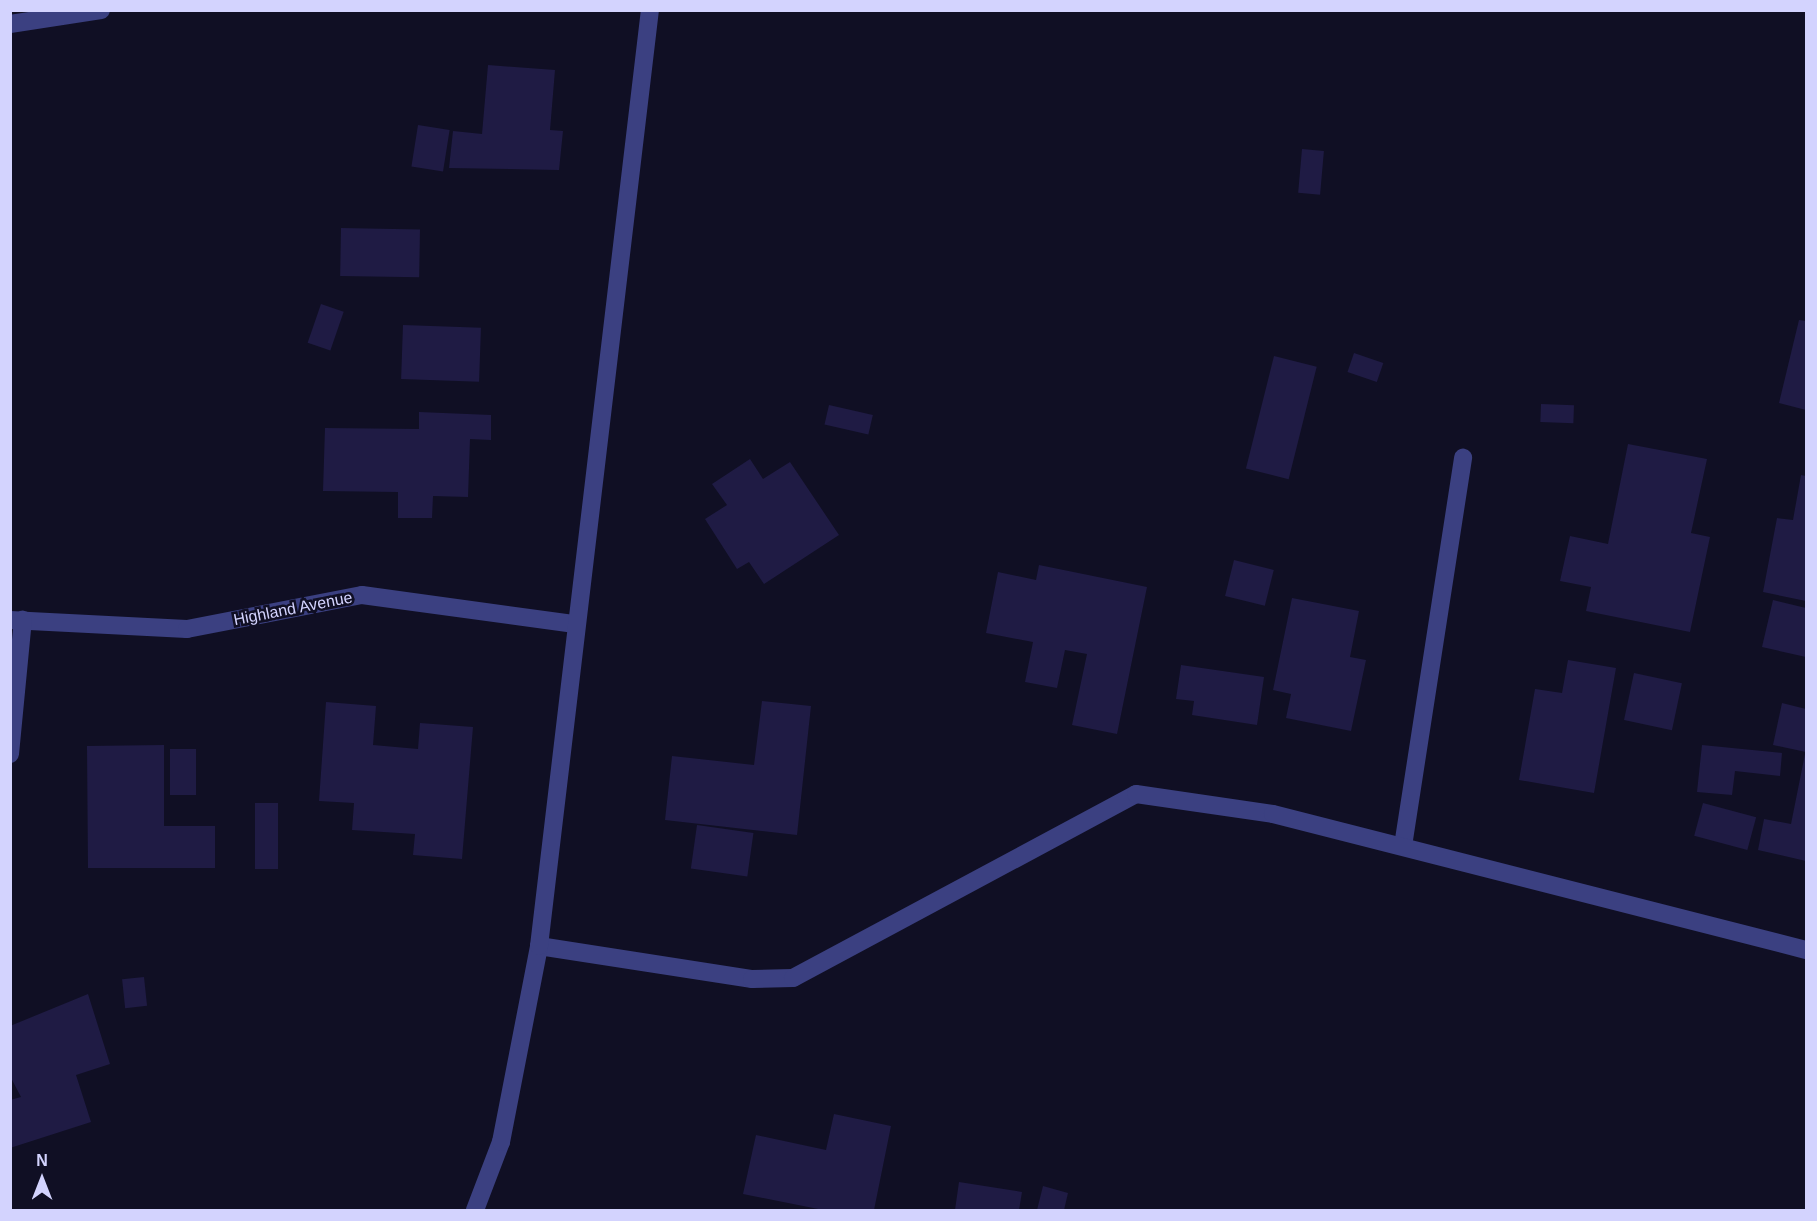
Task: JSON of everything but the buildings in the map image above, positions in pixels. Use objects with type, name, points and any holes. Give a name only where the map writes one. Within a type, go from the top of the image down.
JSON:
[{"type":"street","points":[[10,24],[101,10]]},
{"type":"street","points":[[475,1210],[501,1142],[539,946],[575,624],[650,10]]},
{"type":"street","points":[[1403,846],[1463,458]]},
{"type":"street","name":"Highland Avenue","points":[[17,620],[187,628],[362,595],[575,624]]},
{"type":"street","points":[[10,754],[17,620]]},
{"type":"street","points":[[539,946],[752,979],[793,978],[1136,794],[1273,814],[1806,950]]}]
